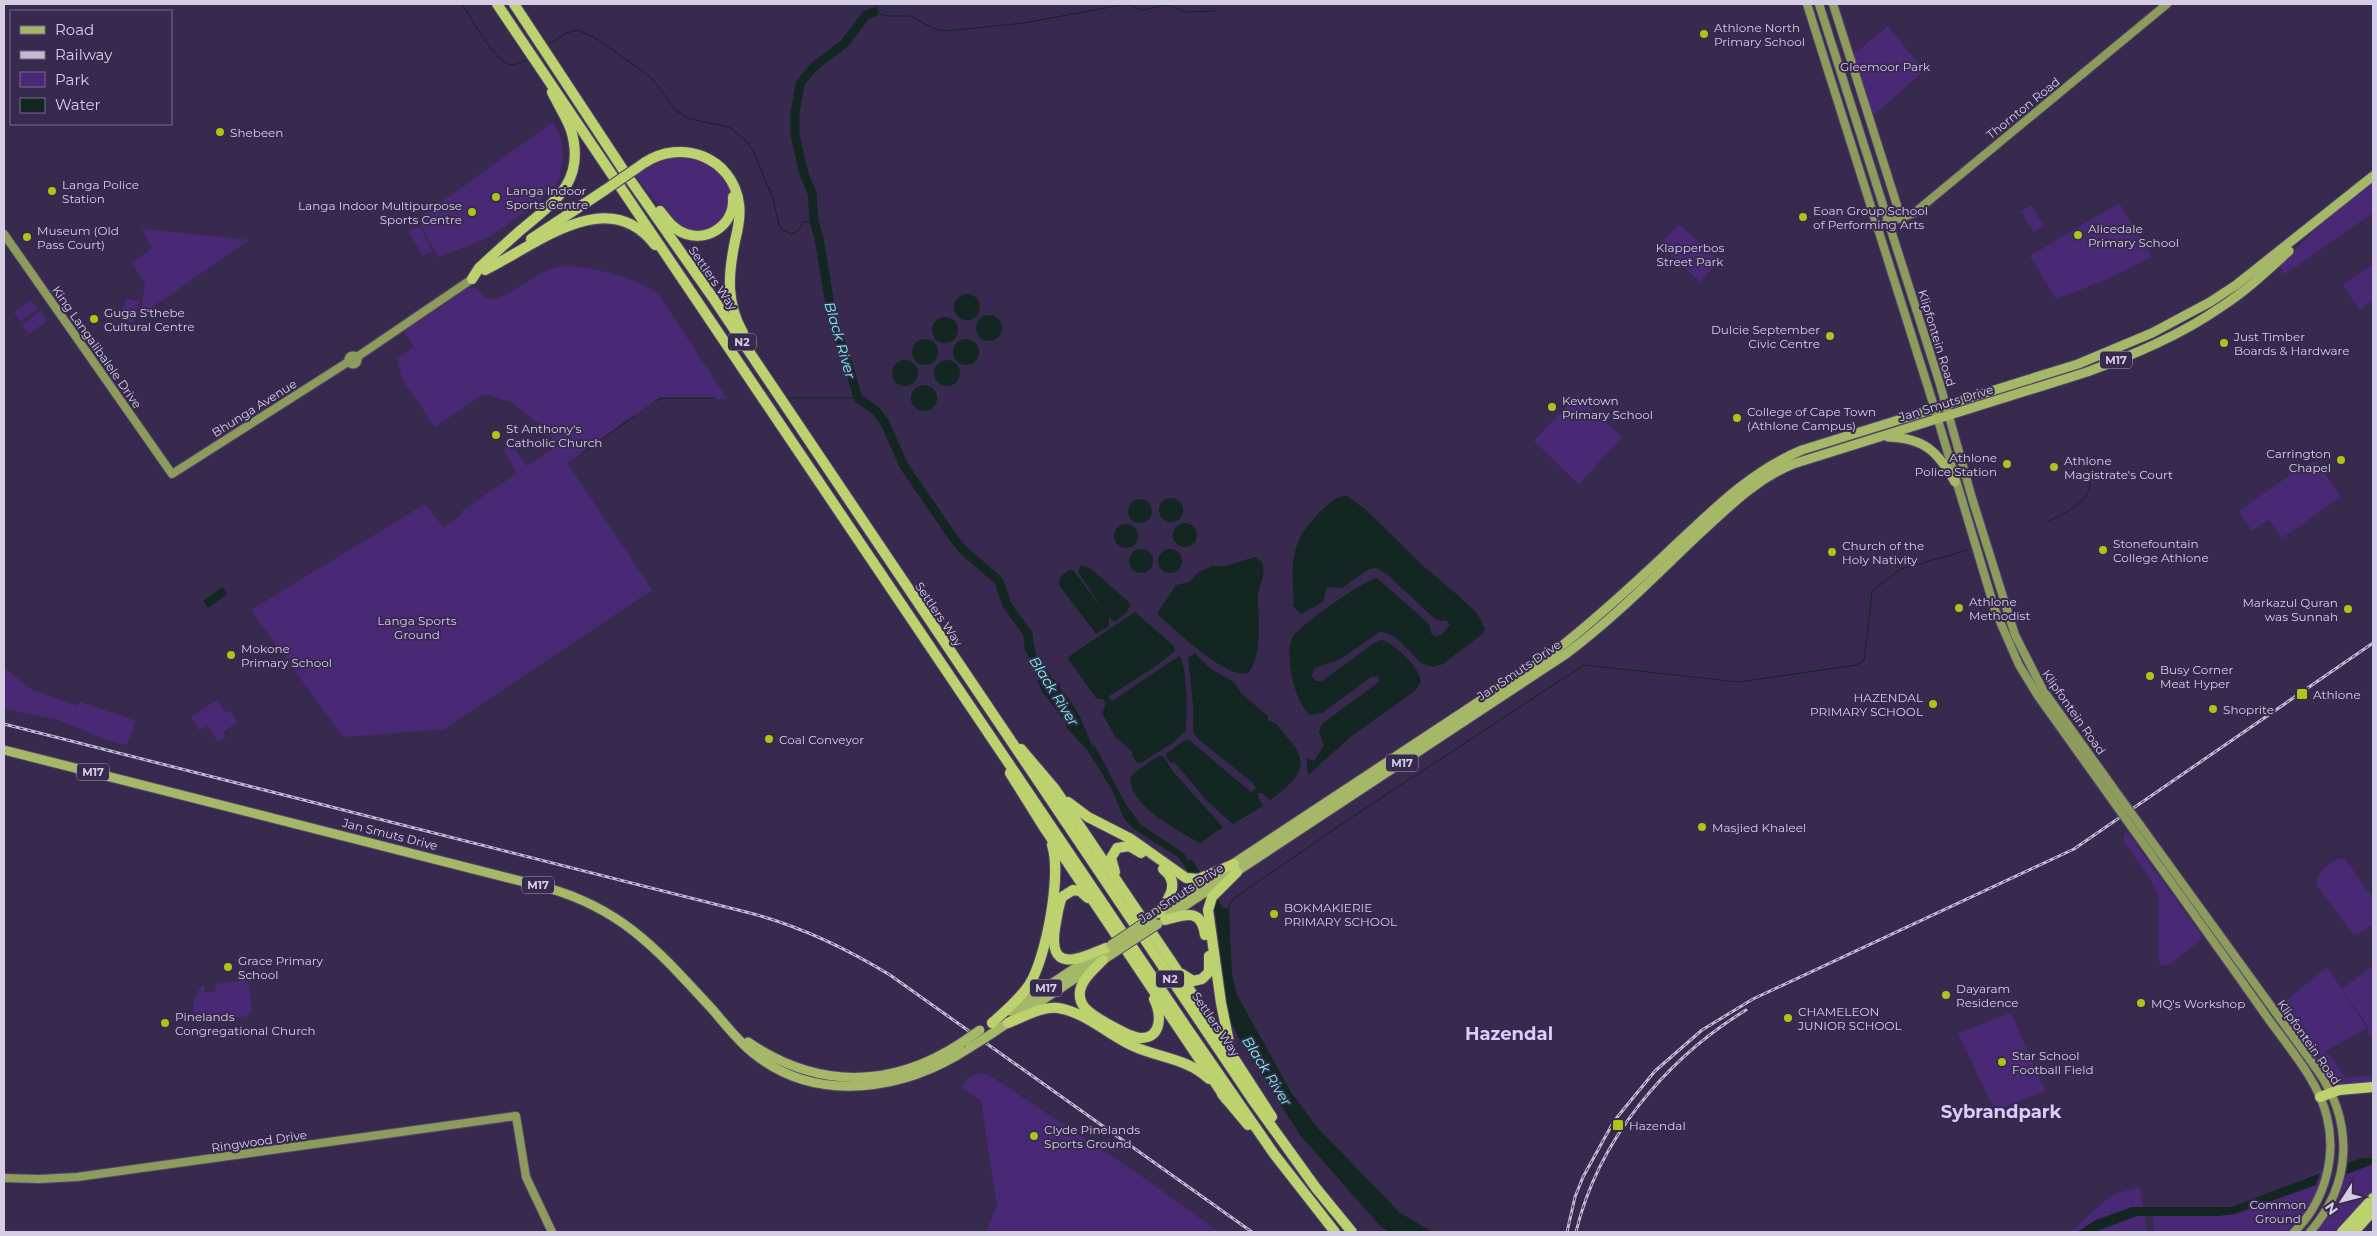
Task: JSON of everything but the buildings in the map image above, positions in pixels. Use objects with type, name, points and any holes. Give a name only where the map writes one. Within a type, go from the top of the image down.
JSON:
[{"type":"highway","name":"Settlers Way","points":[[498,4],[702,304],[990,736],[1274,1154],[1335,1232]]},
{"type":"highway","name":"Settlers Way","points":[[514,4],[624,171],[768,381],[995,721],[1252,1099],[1316,1188],[1352,1232]]},
{"type":"highway","points":[[472,279],[479,268],[560,196],[573,172],[575,155],[570,129],[548,85],[543,68]]},
{"type":"highway","points":[[472,279],[644,163],[664,152],[689,152],[713,161],[730,180],[738,194],[740,217],[729,278],[731,305],[735,318],[768,381]]},
{"type":"highway","points":[[624,171],[649,197],[670,225],[686,234],[694,236],[712,233],[726,222],[734,204],[730,180]]},
{"type":"highway","points":[[485,270],[575,224],[598,218],[616,218],[633,224],[648,236],[702,304]]},
{"type":"highway","points":[[995,721],[1055,789],[1077,810],[1122,834],[1178,874],[1195,889],[1211,884],[1235,868]]},
{"type":"highway","points":[[990,736],[1019,790],[1226,1099]]},
{"type":"highway","points":[[1055,789],[1238,1062],[1267,1109],[1284,1143]]},
{"type":"highway","points":[[992,1023],[1022,994],[1033,978],[1041,961],[1056,870],[1055,856],[1045,829]]},
{"type":"highway","points":[[1125,893],[1111,860],[1115,850],[1127,846],[1138,850],[1171,877],[1172,893],[1159,918]]},
{"type":"highway","points":[[1235,868],[1211,884],[1208,906],[1225,1027],[1238,1062]]},
{"type":"highway","points":[[1094,903],[1077,890],[1070,890],[1063,895],[1059,905],[1054,949],[1060,957],[1070,960],[1110,948]]},
{"type":"highway","points":[[1159,918],[1191,914],[1200,919],[1204,928],[1209,964],[1206,977],[1199,981],[1191,981],[1175,966]]},
{"type":"highway","points":[[1103,960],[1081,986],[1081,1001],[1089,1012],[1128,1034],[1141,1038],[1156,1031],[1160,1018],[1156,1003],[1139,970]]},
{"type":"highway","points":[[1008,1023],[1043,1009],[1055,1008],[1069,1011],[1132,1045],[1179,1060],[1204,1075],[1274,1154]]},
{"type":"highway","points":[[2321,1100],[2333,1095],[2373,1087]]},
{"type":"highway","points":[[2333,1095],[2373,1094]]},
{"type":"highway","points":[[2342,1232],[2373,1198]]},
{"type":"highway","points":[[2354,1232],[2373,1211]]},
{"type":"main road","name":"Klipfontein Road","points":[[1807,4],[1938,419],[1955,482],[1995,610],[2025,676],[2333,1095],[2343,1139],[2342,1164],[2331,1201],[2310,1232]]},
{"type":"main road","name":"Klipfontein Road","points":[[1819,4],[1946,404],[2004,606],[2027,662],[2043,690],[2116,799]]},
{"type":"main road","points":[[1833,4],[1901,218]]},
{"type":"main road","name":"Thornton Road","points":[[1876,227],[1901,218],[1924,204],[2167,4]]},
{"type":"main road","name":"Jan Smuts Drive","points":[[1235,868],[1554,652],[1613,605],[1731,492],[1762,470],[1802,450],[2078,364],[2152,334],[2230,289],[2373,176]]},
{"type":"main road","name":"Jan Smuts Drive","points":[[1235,868],[1542,671],[1579,644],[1738,498],[1761,480],[1793,464],[2087,372],[2176,333],[2216,311],[2239,295],[2318,224],[2322,218]]},
{"type":"main road","name":"King Langalibalele Drive","points":[[4,234],[172,474]]},
{"type":"main road","name":"Bhunga Avenue","points":[[172,474],[348,362],[355,363],[356,357],[472,279]]},
{"type":"main road","points":[[1877,438],[1898,437],[1922,444],[1941,459],[1955,482]]},
{"type":"main road","name":"Jan Smuts Drive","points":[[4,750],[262,814],[577,897],[613,915],[638,933],[674,967],[743,1044],[772,1065],[806,1080],[840,1086],[872,1086],[911,1077],[942,1064],[983,1034],[1008,1023],[1103,960],[1110,948]]},
{"type":"main road","name":"Klipfontein Road","points":[[2136,827],[2270,1022],[2321,1100],[2330,1138],[2327,1173],[2314,1207],[2294,1232]]},
{"type":"main road","name":"Jan Smuts Drive","points":[[983,1034],[992,1023],[1159,918],[1195,889],[1211,884]]},
{"type":"main road","name":"Ringwood Drive","points":[[4,1178],[77,1177],[516,1116],[526,1177],[552,1232]]},
{"type":"green space","name":"Gleemoor Park","points":[[1888,26],[1924,71],[1876,113],[1871,114],[1853,55]]},
{"type":"green space","name":"Langa Indoor Sports Centre","points":[[553,122],[561,138],[563,157],[560,177],[556,186],[534,205],[488,238],[438,257],[418,219]]},
{"type":"green space","points":[[678,156],[688,157],[706,164],[721,175],[727,183],[732,203],[716,229],[688,233],[670,220],[635,175],[655,161]]},
{"type":"green space","points":[[2373,181],[2373,213],[2285,274],[2279,265],[2321,224]]},
{"type":"green space","points":[[2119,203],[2152,257],[2108,279],[2056,299],[2030,256]]},
{"type":"green space","points":[[2031,205],[2044,226],[2034,232],[2021,211]]},
{"type":"green space","name":"Klapperbos Street Park","points":[[1678,225],[1719,261],[1700,282],[1661,246],[1661,243]]},
{"type":"green space","points":[[420,227],[432,251],[423,256],[408,231]]},
{"type":"green space","points":[[142,229],[249,240],[141,315],[145,283],[132,263],[152,248]]},
{"type":"green space","points":[[2373,264],[2373,300],[2360,310],[2343,285]]},
{"type":"green space","name":"Langa Sports Ground","points":[[565,266],[602,271],[630,279],[653,291],[661,298],[727,399],[715,399],[715,397],[660,397],[567,463],[652,590],[444,729],[343,737],[251,610],[425,504],[444,528],[462,514],[461,512],[517,473],[503,449],[510,442],[527,466],[559,445],[538,423],[511,402],[483,394],[435,427],[402,379],[397,359],[414,347],[404,331],[468,288],[476,288],[485,298],[493,299],[512,291],[544,272]]},
{"type":"green space","points":[[126,299],[139,302],[133,323],[119,319]]},
{"type":"green space","points":[[31,300],[38,309],[20,321],[14,312]]},
{"type":"green space","points":[[41,311],[47,321],[29,334],[22,325]]},
{"type":"green space","points":[[1577,395],[1622,437],[1579,484],[1534,441]]},
{"type":"green space","points":[[2316,461],[2341,497],[2282,538],[2269,519],[2252,531],[2239,511],[2303,466],[2305,468]]},
{"type":"green space","points":[[4,668],[31,689],[78,706],[80,702],[136,721],[127,745],[107,740],[55,719],[4,709]]},
{"type":"green space","points":[[217,700],[226,713],[230,711],[238,722],[223,732],[226,737],[218,742],[208,726],[199,730],[191,717]]},
{"type":"green space","points":[[2127,832],[2201,935],[2198,942],[2168,965],[2162,965],[2159,961],[2159,897],[2152,882],[2124,841],[2124,835]]},
{"type":"green space","points":[[2342,858],[2346,860],[2373,899],[2373,924],[2358,934],[2352,933],[2317,885],[2318,876],[2324,868]]},
{"type":"green space","points":[[2373,966],[2373,1042],[2367,1029],[2369,1028],[2342,989]]},
{"type":"green space","points":[[2327,967],[2367,1028],[2326,1051],[2346,1078],[2373,1075],[2373,1084],[2339,1086],[2332,1082],[2278,1007]]},
{"type":"green space","points":[[248,980],[252,1011],[248,1016],[201,1022],[195,1018],[193,1003],[201,986],[204,986],[205,993],[216,992],[215,984]]},
{"type":"green space","name":"Star School Football Field","points":[[2011,1013],[2045,1091],[1995,1111],[1958,1033]]},
{"type":"green space","name":"Clyde Pinelands Sports Ground","points":[[979,1073],[987,1074],[1137,1173],[1219,1232],[986,1232],[997,1206],[981,1100],[964,1089],[963,1086],[967,1079]]},
{"type":"green space","points":[[2373,1164],[2373,1193],[2337,1232],[2317,1232],[2334,1208],[2347,1174]]},
{"type":"green space","name":"Common Ground","points":[[2322,1170],[2323,1186],[2299,1219],[2285,1232],[2154,1232],[2152,1210],[2230,1211]]},
{"type":"green space","points":[[2140,1187],[2147,1232],[2070,1232],[2112,1195]]},
{"type":"water","points":[[967,294],[976,298],[980,307],[976,316],[967,320],[958,316],[954,307],[958,298]]},
{"type":"water","points":[[989,315],[998,319],[1002,328],[998,337],[989,341],[980,337],[976,328],[980,319]]},
{"type":"water","points":[[945,317],[954,321],[958,330],[954,339],[945,343],[936,339],[932,330],[936,321]]},
{"type":"water","points":[[925,339],[934,343],[938,352],[934,361],[925,365],[916,361],[912,352],[916,343]]},
{"type":"water","points":[[966,339],[975,343],[979,352],[975,361],[966,365],[957,361],[953,352],[957,343]]},
{"type":"water","points":[[905,360],[914,364],[918,373],[914,382],[905,386],[896,382],[892,373],[896,364]]},
{"type":"water","points":[[947,360],[956,364],[960,373],[956,382],[947,386],[938,382],[934,373],[938,364]]},
{"type":"water","points":[[924,385],[933,389],[937,398],[933,407],[924,411],[915,407],[911,398],[915,389]]},
{"type":"water","points":[[1347,496],[1366,510],[1422,565],[1477,613],[1485,629],[1481,635],[1443,664],[1433,667],[1421,663],[1395,637],[1381,631],[1339,660],[1314,668],[1312,677],[1316,681],[1322,681],[1374,643],[1382,640],[1406,657],[1416,669],[1421,681],[1416,690],[1353,735],[1308,775],[1306,758],[1314,761],[1324,745],[1319,732],[1322,724],[1380,681],[1378,676],[1371,677],[1322,713],[1310,715],[1300,700],[1292,679],[1290,667],[1290,646],[1292,638],[1297,632],[1346,595],[1377,578],[1429,624],[1431,633],[1435,636],[1441,635],[1450,625],[1446,620],[1435,619],[1388,575],[1376,568],[1369,569],[1342,588],[1327,587],[1323,602],[1301,614],[1292,605],[1294,603],[1293,562],[1299,541],[1305,530],[1324,508],[1337,498]]},
{"type":"water","points":[[1171,498],[1179,502],[1183,510],[1179,518],[1171,522],[1163,518],[1159,510],[1163,502]]},
{"type":"water","points":[[1140,499],[1148,503],[1152,511],[1148,519],[1140,523],[1132,519],[1128,511],[1132,503]]},
{"type":"water","points":[[1185,523],[1193,527],[1197,535],[1193,543],[1185,547],[1177,543],[1173,535],[1177,527]]},
{"type":"water","points":[[1126,524],[1131,525],[1137,531],[1137,541],[1131,547],[1126,548],[1121,547],[1115,541],[1114,536],[1115,531],[1121,525]]},
{"type":"water","points":[[1141,549],[1146,550],[1152,556],[1152,566],[1146,572],[1141,573],[1136,572],[1130,566],[1129,561],[1130,556],[1136,550]]},
{"type":"water","points":[[1170,549],[1175,550],[1181,556],[1181,566],[1175,572],[1170,573],[1165,572],[1159,566],[1158,561],[1159,556],[1165,550]]},
{"type":"water","points":[[1255,557],[1262,562],[1264,571],[1258,596],[1258,646],[1249,672],[1240,673],[1229,670],[1202,652],[1158,615],[1158,612],[1176,585],[1189,582],[1199,572],[1212,566],[1225,566]]},
{"type":"water","points":[[1081,565],[1091,569],[1131,604],[1126,613],[1115,622],[1109,618],[1109,626],[1096,634],[1059,585],[1060,577],[1069,570],[1073,570],[1104,611],[1078,572]]},
{"type":"water","points":[[222,587],[227,594],[208,608],[203,601]]},
{"type":"water","points":[[1135,612],[1174,646],[1175,651],[1108,697],[1112,701],[1179,656],[1184,670],[1187,715],[1186,731],[1171,744],[1141,763],[1136,762],[1131,754],[1133,754],[1132,751],[1115,737],[1102,713],[1106,704],[1104,700],[1096,698],[1068,659],[1071,655]]},
{"type":"water","name":"Black River","points":[[1028,634],[1032,636],[1039,668],[1047,670],[1052,678],[1060,684],[1060,689],[1071,701],[1079,715],[1092,746],[1095,746],[1125,803],[1141,825],[1184,853],[1187,860],[1192,860],[1223,908],[1229,908],[1232,974],[1237,995],[1291,1092],[1316,1126],[1399,1212],[1432,1232],[1390,1232],[1381,1227],[1300,1135],[1242,1044],[1231,1022],[1215,911],[1179,858],[1134,829],[1125,820],[1112,790],[1088,751],[1067,728],[1065,721],[1043,693],[1037,681],[1040,678],[1024,648]]},
{"type":"water","points":[[1195,653],[1211,669],[1234,682],[1241,693],[1268,716],[1268,721],[1274,722],[1279,726],[1295,747],[1299,756],[1299,771],[1295,778],[1270,800],[1262,793],[1258,793],[1263,806],[1233,824],[1208,802],[1174,762],[1171,763],[1166,757],[1167,753],[1183,741],[1189,740],[1251,792],[1256,788],[1253,783],[1198,739],[1193,732],[1193,704],[1188,658]]},
{"type":"water","points":[[1158,756],[1163,756],[1175,774],[1223,827],[1200,843],[1157,816],[1138,799],[1132,789],[1130,778],[1133,774]]},
{"type":"water","points":[[2362,1158],[2373,1158],[2373,1164],[2347,1174],[2348,1163]]},
{"type":"water","points":[[2320,1173],[2316,1185],[2235,1214],[2218,1216],[2137,1216],[2094,1232],[2077,1232],[2096,1220],[2132,1207],[2232,1207]]},
{"type":"waterway","points":[[462,4],[495,54],[508,64],[518,64],[527,60]]},
{"type":"waterway","points":[[878,4],[874,12],[886,16],[910,16],[935,29],[946,31],[1024,23],[1127,4],[1142,10],[1166,5],[1187,12],[1215,11]]},
{"type":"waterway","name":"Black River","points":[[874,12],[866,15],[845,43],[816,65],[805,77],[800,84],[795,113],[795,135],[804,174],[812,193],[814,221],[819,238],[833,323],[844,351],[858,398],[876,411],[885,423],[904,466],[962,549],[999,581],[1007,605],[1028,634],[1029,645]]},
{"type":"waterway","points":[[549,44],[566,33],[578,30],[597,39],[641,70],[654,81],[676,111],[690,119],[729,127],[746,140],[753,151],[773,198],[779,225],[784,231],[791,234],[797,232],[804,222],[814,221]]},
{"type":"waterway","points":[[655,401],[662,398],[715,398]]},
{"type":"waterway","points":[[788,398],[858,398]]},
{"type":"waterway","points":[[584,452],[634,416]]},
{"type":"waterway","points":[[2048,521],[2070,510],[2080,503],[2087,494],[2089,490],[2089,470],[2094,456]]},
{"type":"waterway","points":[[1229,910],[1229,905],[1236,897],[1352,817],[1584,665],[1739,682],[1856,665],[1864,661],[1872,591],[1901,569],[1968,550]]},
{"type":"railway","points":[[1567,1232],[1575,1197],[1583,1177],[1614,1121],[1655,1071],[1702,1030],[1753,999],[2074,849],[2373,643]]},
{"type":"railway","points":[[4,724],[746,912],[802,930],[838,946],[890,975],[1252,1232]]},
{"type":"railway","points":[[1576,1232],[1586,1198],[1601,1165],[1618,1134],[1639,1105],[1689,1052],[1746,1010]]},
{"type":"place","name":"Athlone North Primary School","points":[[1704,34]]},
{"type":"place","name":"Shebeen","points":[[220,132]]},
{"type":"place","name":"Langa Police Station","points":[[52,191]]},
{"type":"place","name":"Langa Indoor Sports Centre","points":[[496,197]]},
{"type":"place","name":"Langa Indoor Multipurpose Sports Centre","points":[[472,212]]},
{"type":"place","name":"Eoan Group School of Performing Arts","points":[[1803,217]]},
{"type":"place","name":"Alicedale Primary School","points":[[2078,235]]},
{"type":"place","name":"Museum (Old Pass Court)","points":[[27,237]]},
{"type":"place","name":"Guga S'thebe Cultural Centre","points":[[94,319]]},
{"type":"place","name":"Dulcie September Civic Centre","points":[[1830,336]]},
{"type":"place","name":"Just Timber Boards & Hardware","points":[[2224,343]]},
{"type":"place","name":"Kewtown Primary School","points":[[1552,407]]},
{"type":"place","name":"College of Cape Town (Athlone Campus)","points":[[1737,418]]},
{"type":"place","name":"St Anthony's Catholic Church","points":[[496,435]]},
{"type":"place","name":"Carrington Chapel","points":[[2341,460]]},
{"type":"place","name":"Athlone Police Station","points":[[2007,464]]},
{"type":"place","name":"Athlone Magistrate's Court","points":[[2054,467]]},
{"type":"place","name":"Stonefountain College Athlone","points":[[2103,550]]},
{"type":"place","name":"Church of the Holy Nativity","points":[[1832,552]]},
{"type":"place","name":"Athlone Methodist","points":[[1959,608]]},
{"type":"place","name":"Markazul Quran was Sunnah","points":[[2348,609]]},
{"type":"place","name":"Mokone Primary School","points":[[231,655]]},
{"type":"place","name":"Busy Corner Meat Hyper","points":[[2150,676]]},
{"type":"place","name":"Athlone","points":[[2302,694]]},
{"type":"place","name":"HAZENDAL PRIMARY SCHOOL","points":[[1933,704]]},
{"type":"place","name":"Shoprite","points":[[2213,709]]},
{"type":"place","name":"Coal Conveyor","points":[[769,739]]},
{"type":"place","name":"Masjied Khaleel","points":[[1702,827]]},
{"type":"place","name":"BOKMAKIERIE PRIMARY SCHOOL","points":[[1274,914]]},
{"type":"place","name":"Grace Primary School","points":[[228,967]]},
{"type":"place","name":"Dayaram Residence","points":[[1946,995]]},
{"type":"place","name":"MQ's Workshop","points":[[2141,1003]]},
{"type":"place","name":"CHAMELEON JUNIOR SCHOOL","points":[[1788,1018]]},
{"type":"place","name":"Pinelands Congregational Church","points":[[165,1023]]},
{"type":"place","name":"Star School Football Field","points":[[2002,1062]]},
{"type":"place","name":"Hazendal","points":[[1618,1125]]},
{"type":"place","name":"Clyde Pinelands Sports Ground","points":[[1034,1136]]},
{"type":"district","name":"Hazendal","points":[[1509,1034]]},
{"type":"district","name":"Sybrandpark","points":[[2001,1112]]}]
